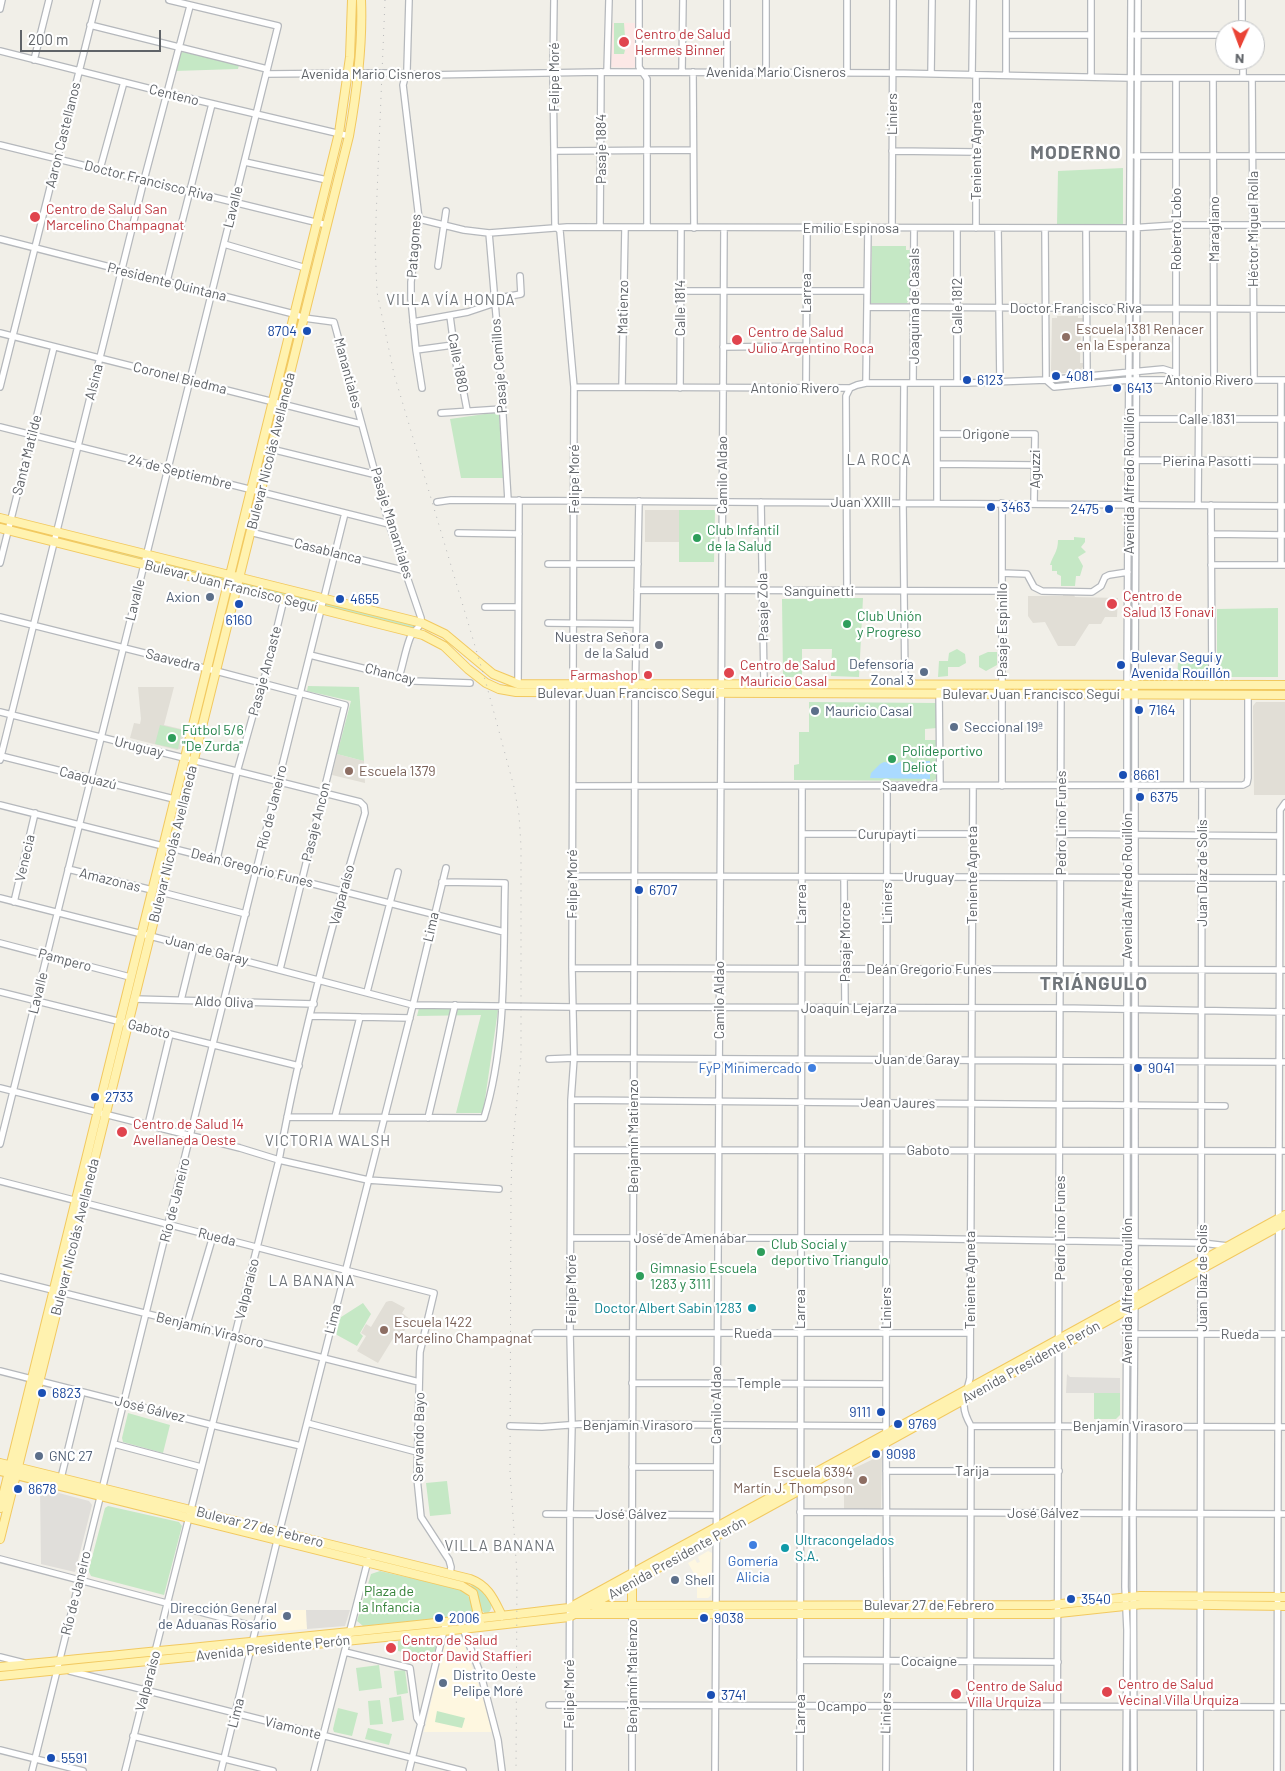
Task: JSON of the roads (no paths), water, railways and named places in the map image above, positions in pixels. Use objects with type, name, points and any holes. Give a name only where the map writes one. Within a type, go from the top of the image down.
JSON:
[{"type":"main road","name":"Bulevar Nicolás Avellaneda","points":[[0,1539],[13,1470],[80,1201],[97,1112],[339,134],[349,73],[352,0]]},
{"type":"main road","name":"Bulevar Nicolás Avellaneda","points":[[80,1201],[106,1114],[349,136],[359,73],[361,0]]},
{"type":"main road","name":"Bulevar Juan Francisco Seguí","points":[[0,518],[422,623],[445,634],[493,674],[518,684],[1285,685]]},
{"type":"main road","name":"Bulevar Juan Francisco Seguí","points":[[4,529],[414,632],[432,638],[444,646],[477,677],[491,686],[516,692],[1285,695]]},
{"type":"main road","name":"Avenida Presidente Perón","points":[[1202,1265],[1228,1246],[1281,1221]]},
{"type":"main road","name":"Avenida Presidente Perón","points":[[0,1667],[502,1616],[571,1611],[632,1574],[800,1481],[886,1430],[1060,1342],[1281,1221]]},
{"type":"main road","name":"Avenida Presidente Perón","points":[[0,1676],[481,1627],[590,1606],[963,1400],[1060,1342]]},
{"type":"main road","name":"Bulevar 27 de Febrero","points":[[0,1462],[13,1470],[100,1496],[462,1586],[473,1593],[481,1627]]},
{"type":"main road","name":"Bulevar Nicolás Avellaneda","points":[[0,1508],[13,1470]]},
{"type":"main road","name":"Bulevar 27 de Febrero","points":[[0,1471],[13,1470],[61,1478],[450,1574],[479,1583],[488,1589],[502,1616]]},
{"type":"main road","name":"Benjamín Matienzo","points":[[632,1574],[632,1609]]},
{"type":"main road","name":"Bulevar 27 de Febrero","points":[[800,1610],[887,1605],[1058,1604],[1200,1596],[1281,1596]]},
{"type":"main road","name":"Bulevar 27 de Febrero","points":[[571,1611],[715,1609],[888,1614],[1058,1614],[1130,1601],[1200,1605],[1281,1606]]},
{"type":"main road","name":"Bulevar 27 de Febrero","points":[[590,1606],[632,1609]]},
{"type":"street","points":[[0,9],[2,0]]},
{"type":"street","points":[[34,60],[49,0]]},
{"type":"street","name":"Aaron Castellanos","points":[[0,387],[97,0]]},
{"type":"street","points":[[169,0],[190,6]]},
{"type":"street","name":"Patagones","points":[[409,0],[406,74],[403,85],[419,219],[411,282],[413,322],[422,388]]},
{"type":"street","name":"Felipe Moré","points":[[554,0],[555,225],[558,227],[574,387],[572,876],[574,1058],[571,1150],[570,1332],[572,1425],[569,1771]]},
{"type":"street","name":"Pasaje 1884","points":[[600,227],[604,72],[609,0]]},
{"type":"street","points":[[639,0],[639,67],[647,79],[647,228]]},
{"type":"street","points":[[682,72],[683,0]]},
{"type":"street","points":[[727,0],[727,72]]},
{"type":"street","points":[[766,0],[766,72]]},
{"type":"street","points":[[847,0],[847,73]]},
{"type":"street","name":"Liniers","points":[[892,0],[892,228]]},
{"type":"street","points":[[930,74],[932,0]]},
{"type":"street","name":"Teniente Agneta","points":[[974,0],[976,228]]},
{"type":"street","points":[[1006,0],[1006,75]]},
{"type":"street","points":[[1090,77],[1091,0]]},
{"type":"street","name":"Avenida Alfredo Rouillón","points":[[1131,0],[1128,572],[1131,695],[1127,785],[1125,1513],[1135,1706],[1134,1771]]},
{"type":"street","name":"Avenida Alfredo Rouillón","points":[[1131,684],[1137,460],[1138,0]]},
{"type":"street","points":[[1242,0],[1242,20]]},
{"type":"street","name":"Lavalle","points":[[0,1144],[278,26],[190,6]]},
{"type":"street","name":"Alsina","points":[[0,758],[144,180],[190,6]]},
{"type":"street","name":"Avenida Mario Cisneros","points":[[90,25],[267,72],[406,74],[766,72],[1130,78],[1285,78]]},
{"type":"street","points":[[1006,35],[1091,35]]},
{"type":"street","points":[[1130,35],[1215,35]]},
{"type":"street","name":"Centeno","points":[[0,51],[256,115],[349,136]]},
{"type":"street","points":[[1243,70],[1243,78]]},
{"type":"street","points":[[693,72],[694,228]]},
{"type":"street","name":"Roberto Lobo","points":[[1176,78],[1176,377]]},
{"type":"street","name":"Maragliano","points":[[1213,78],[1214,380]]},
{"type":"street","name":"Héctor Miguel Rolla","points":[[1252,78],[1254,380]]},
{"type":"street","points":[[100,169],[124,82]]},
{"type":"street","points":[[168,282],[212,104]]},
{"type":"street","name":"Doctor Francisco Riva","points":[[0,145],[327,225]]},
{"type":"street","points":[[555,151],[693,150]]},
{"type":"street","points":[[892,151],[976,152]]},
{"type":"street","points":[[1130,156],[1285,156]]},
{"type":"street","points":[[244,162],[327,180]]},
{"type":"street","points":[[438,266],[446,211]]},
{"type":"street","name":"Emilio Espinosa","points":[[419,219],[464,230],[489,233],[558,227],[1137,228],[1176,225],[1285,225]]},
{"type":"street","name":"Matienzo","points":[[622,387],[625,228]]},
{"type":"street","name":"Calle 1814","points":[[680,228],[680,388]]},
{"type":"street","name":"Camilo Aldao","points":[[715,1771],[724,228]]},
{"type":"street","name":"Larrea","points":[[806,388],[807,228]]},
{"type":"street","points":[[866,384],[868,228]]},
{"type":"street","name":"Joaquina de Casals","points":[[913,384],[914,228]]},
{"type":"street","name":"Calle 1812","points":[[957,228],[958,383]]},
{"type":"street","points":[[998,228],[1000,382]]},
{"type":"street","points":[[1045,228],[1046,380]]},
{"type":"street","points":[[1086,228],[1087,384]]},
{"type":"street","name":"Pasaje Cemillos","points":[[489,233],[508,500]]},
{"type":"street","name":"Presidente Quintana","points":[[0,240],[304,318],[334,322]]},
{"type":"street","points":[[224,244],[306,268]]},
{"type":"street","points":[[413,322],[468,312],[495,303],[499,298],[521,294],[520,276]]},
{"type":"street","points":[[680,291],[867,291]]},
{"type":"street","name":"Doctor Francisco Riva","points":[[867,307],[1285,309]]},
{"type":"street","name":"Calle 1880","points":[[450,316],[457,370],[467,410]]},
{"type":"street","name":"Manantiales","points":[[334,322],[361,424]]},
{"type":"street","name":"Coronel Biedma","points":[[0,333],[361,424]]},
{"type":"street","points":[[416,350],[453,345]]},
{"type":"street","points":[[723,347],[806,346]]},
{"type":"street","name":"Santa Matilde","points":[[0,563],[4,529],[11,520],[54,347]]},
{"type":"street","name":"Antonio Rivero","points":[[574,387],[850,388],[866,384],[1046,380],[1162,368],[1176,377]]},
{"type":"street","name":"Antonio Rivero","points":[[1046,380],[1054,387],[1176,377],[1199,380],[1283,380]]},
{"type":"street","points":[[1198,505],[1199,380]]},
{"type":"street","points":[[1211,565],[1283,565],[1283,380]]},
{"type":"street","points":[[937,503],[938,383]]},
{"type":"street","name":"Joaquina de Casals","points":[[904,384],[905,684]]},
{"type":"street","points":[[847,591],[846,396],[850,388]]},
{"type":"street","points":[[441,413],[502,409]]},
{"type":"street","name":"Calle 1831","points":[[1129,419],[1283,419]]},
{"type":"street","name":"Pasaje Manantiales","points":[[361,424],[390,524],[422,623]]},
{"type":"street","name":"24 de Septiembre","points":[[0,427],[390,524]]},
{"type":"street","name":"Origone","points":[[937,434],[1035,434]]},
{"type":"street","name":"Aguzzi","points":[[1034,504],[1035,434]]},
{"type":"street","points":[[271,449],[377,475]]},
{"type":"street","name":"Pierina Pasotti","points":[[1129,460],[1283,461]]},
{"type":"street","points":[[937,464],[1035,466]]},
{"type":"street","name":"Juan XXIII","points":[[437,502],[451,500],[574,500],[1283,506]]},
{"type":"street","points":[[518,684],[519,500]]},
{"type":"street","name":"Benjamín Matienzo","points":[[632,1574],[635,684],[638,501]]},
{"type":"street","name":"Pasaje Zola","points":[[761,502],[764,683]]},
{"type":"street","name":"Pasaje Espinillo","points":[[1002,504],[1002,786]]},
{"type":"street","points":[[1211,505],[1212,685]]},
{"type":"street","name":"Río de Janeiro","points":[[32,1771],[61,1670],[60,1661],[79,1580],[225,1002],[345,513]]},
{"type":"street","name":"Casablanca","points":[[250,532],[406,571]]},
{"type":"street","points":[[458,533],[519,534]]},
{"type":"street","points":[[1211,534],[1283,535]]},
{"type":"street","points":[[548,564],[638,564]]},
{"type":"street","points":[[1002,573],[1027,574],[1034,587],[1042,591],[1092,592],[1101,586],[1105,577],[1128,572]]},
{"type":"street","name":"Sanguinetti","points":[[637,590],[1002,590]]},
{"type":"street","name":"Pasaje Ancaste","points":[[217,859],[237,772],[266,673],[284,599]]},
{"type":"street","points":[[485,607],[518,608]]},
{"type":"street","name":"Saavedra","points":[[0,617],[345,704]]},
{"type":"street","points":[[399,677],[410,637],[422,623]]},
{"type":"street","points":[[548,623],[636,624]]},
{"type":"street","name":"Chancay","points":[[310,655],[423,682],[470,683]]},
{"type":"street","points":[[939,684],[940,786]]},
{"type":"street","name":"Pedro Lino Funes","points":[[1057,1771],[1061,684]]},
{"type":"street","name":"Avenida Alfredo Rouillón","points":[[1126,1771],[1135,1334],[1135,785],[1131,695]]},
{"type":"street","points":[[1187,695],[1187,785]]},
{"type":"street","name":"Saavedra","points":[[573,786],[1243,785],[1247,783],[1248,695]]},
{"type":"street","name":"Pasaje Ancon","points":[[280,969],[345,704]]},
{"type":"street","name":"Uruguay","points":[[0,712],[360,802],[364,806]]},
{"type":"street","name":"Caaguazú","points":[[0,758],[174,799]]},
{"type":"street","name":"Juan Díaz de Solís","points":[[1200,1771],[1202,785]]},
{"type":"street","name":"Larrea","points":[[800,1771],[802,786]]},
{"type":"street","name":"Liniers","points":[[886,1771],[888,1614],[886,1512],[887,786]]},
{"type":"street","name":"Teniente Agneta","points":[[963,1400],[970,1378],[972,786]]},
{"type":"street","points":[[1277,1771],[1277,1707],[1281,1606],[1277,1514],[1278,1243],[1281,1221],[1282,1151],[1282,878],[1280,810],[1284,803]]},
{"type":"street","name":"Deán Gregorio Funes","points":[[0,805],[504,932]]},
{"type":"street","name":"Valparaíso","points":[[125,1771],[258,1247],[311,1016],[342,891],[365,813],[364,806]]},
{"type":"street","name":"Venecia","points":[[14,902],[35,813]]},
{"type":"street","name":"Curupayti","points":[[802,834],[972,834]]},
{"type":"street","points":[[1061,834],[1280,836]]},
{"type":"street","name":"Lima","points":[[222,1771],[301,1446],[410,1018],[446,868]]},
{"type":"street","name":"Amazonas","points":[[68,869],[152,890]]},
{"type":"street","points":[[366,992],[398,872]]},
{"type":"street","name":"Uruguay","points":[[572,876],[1282,878]]},
{"type":"street","name":"Pasaje Morce","points":[[844,877],[845,1008]]},
{"type":"street","points":[[287,1117],[484,1118],[498,1048],[502,1006],[505,883],[442,882]]},
{"type":"street","points":[[161,892],[246,914]]},
{"type":"street","name":"Juan de Garay","points":[[0,898],[413,1005]]},
{"type":"street","name":"Pampero","points":[[0,943],[130,977]]},
{"type":"street","points":[[181,1000],[194,947]]},
{"type":"street","name":"Deán Gregorio Funes","points":[[572,968],[1282,970]]},
{"type":"street","name":"Gaboto","points":[[0,992],[299,1066]]},
{"type":"street","name":"Aldo Oliva","points":[[134,999],[314,1004]]},
{"type":"street","name":"Joaquín Lejarza","points":[[413,1005],[634,1008],[1060,1008],[1282,1012]]},
{"type":"street","points":[[428,1118],[455,1005]]},
{"type":"street","points":[[311,1016],[410,1018]]},
{"type":"street","points":[[335,1117],[360,1017]]},
{"type":"street","points":[[148,1125],[170,1034]]},
{"type":"street","name":"Juan de Garay","points":[[549,1059],[801,1058],[1282,1062]]},
{"type":"street","points":[[0,1088],[190,1135],[279,1160],[368,1180],[499,1189]]},
{"type":"street","name":"Jean Jaures","points":[[572,1100],[1224,1106]]},
{"type":"street","name":"Gaboto","points":[[571,1150],[1282,1151]]},
{"type":"street","name":"Rueda","points":[[0,1181],[434,1292]]},
{"type":"street","points":[[187,1324],[213,1236]]},
{"type":"street","name":"José de Amenábar","points":[[571,1238],[886,1238],[1202,1243],[1228,1246]]},
{"type":"street","points":[[1278,1243],[1285,1243]]},
{"type":"street","name":"Benjamín Virasoro","points":[[0,1277],[419,1382]]},
{"type":"street","name":"Servando Bayo","points":[[434,1292],[420,1352],[417,1452],[420,1517],[449,1560],[450,1574]]},
{"type":"street","name":"Rueda","points":[[535,1333],[970,1333]]},
{"type":"street","name":"Rueda","points":[[1135,1334],[1285,1334]]},
{"type":"street","name":"José Gálvez","points":[[0,1371],[212,1426],[301,1446]]},
{"type":"street","name":"Temple","points":[[632,1383],[886,1384]]},
{"type":"street","points":[[61,1478],[82,1392]]},
{"type":"street","points":[[963,1400],[964,1414],[970,1426],[970,1771]]},
{"type":"street","points":[[307,1423],[417,1452]]},
{"type":"street","name":"Benjamín Virasoro","points":[[510,1426],[800,1425],[886,1430]]},
{"type":"street","name":"Benjamín Virasoro","points":[[970,1426],[1285,1426]]},
{"type":"street","points":[[114,1444],[201,1467]]},
{"type":"street","points":[[632,1467],[716,1467]]},
{"type":"street","name":"Tarija","points":[[886,1471],[1058,1471]]},
{"type":"street","name":"José Gálvez","points":[[800,1512],[1285,1514]]},
{"type":"street","name":"José Gálvez","points":[[546,1514],[716,1515]]},
{"type":"street","points":[[314,1771],[369,1554]]},
{"type":"street","points":[[0,1560],[257,1627]]},
{"type":"street","name":"Benjamín Matienzo","points":[[632,1609],[632,1771]]},
{"type":"street","points":[[460,1621],[481,1675],[498,1740],[502,1771]]},
{"type":"street","points":[[409,1771],[446,1622]]},
{"type":"street","points":[[345,1652],[410,1668],[417,1718],[421,1724]]},
{"type":"street","points":[[0,1656],[28,1664]]},
{"type":"street","name":"Cocaigne","points":[[800,1660],[1058,1662]]},
{"type":"street","name":"Viamonte","points":[[61,1670],[463,1771]]},
{"type":"street","name":"Ocampo","points":[[549,1705],[1285,1707]]},
{"type":"street","points":[[133,1736],[273,1771]]},
{"type":"street","points":[[0,1750],[83,1771]]},
{"type":"water","points":[[904,760],[915,763],[917,766],[921,766],[921,761],[930,761],[930,779],[870,778],[871,773],[880,764],[884,762],[896,764]]},
{"type":"railway","points":[[385,0],[375,243],[377,292],[394,374],[486,683],[514,787],[519,815],[521,846],[521,1057],[512,1153],[510,1472],[517,1574],[516,1771]]},
{"type":"place","name":"Centro de Salud Hermes Binner","points":[[624,42]]},
{"type":"place","name":"Centro de Salud San Marcelino Champagnat","points":[[35,217]]},
{"type":"place","name":"8704","points":[[307,331]]},
{"type":"place","name":"Escuela 1381 Renacer en la Esperanza","points":[[1066,337]]},
{"type":"place","name":"Centro de Salud Julio Argentino Roca","points":[[737,340]]},
{"type":"place","name":"4081","points":[[1056,376]]},
{"type":"place","name":"6123","points":[[967,380]]},
{"type":"place","name":"6413","points":[[1117,388]]},
{"type":"place","name":"3463","points":[[991,507]]},
{"type":"place","name":"2475","points":[[1109,509]]},
{"type":"place","name":"Club Infantil de la Salud","points":[[697,538]]},
{"type":"place","name":"Axion","points":[[210,597]]},
{"type":"place","name":"4655","points":[[340,599]]},
{"type":"place","name":"6160","points":[[239,604]]},
{"type":"place","name":"Centro de Salud 13 Fonavi","points":[[1112,604]]},
{"type":"place","name":"Club Unión y Progreso","points":[[847,624]]},
{"type":"place","name":"Nuestra Señora de la Salud","points":[[659,645]]},
{"type":"place","name":"Bulevar Seguí y Avenida Rouillón","points":[[1121,665]]},
{"type":"place","name":"Defensoría Zonal 3","points":[[924,672]]},
{"type":"place","name":"Centro de Salud Mauricio Casal","points":[[729,673]]},
{"type":"place","name":"Farmashop","points":[[648,675]]},
{"type":"place","name":"7164","points":[[1139,710]]},
{"type":"place","name":"Mauricio Casal","points":[[815,711]]},
{"type":"place","name":"Seccional 19ª","points":[[954,727]]},
{"type":"place","name":"Fútbol 5/6 \"De Zurda\"","points":[[172,738]]},
{"type":"place","name":"Polideportivo Deliot","points":[[892,759]]},
{"type":"place","name":"Escuela 1379","points":[[349,771]]},
{"type":"place","name":"8661","points":[[1123,775]]},
{"type":"place","name":"6375","points":[[1140,797]]},
{"type":"place","name":"6707","points":[[639,890]]},
{"type":"place","name":"FyP Minimercado","points":[[812,1068]]},
{"type":"place","name":"9041","points":[[1138,1068]]},
{"type":"place","name":"2733","points":[[95,1097]]},
{"type":"place","name":"Centro de Salud 14 Avellaneda Oeste","points":[[122,1132]]},
{"type":"place","name":"Club Social y deportivo Triangulo","points":[[761,1252]]},
{"type":"place","name":"Gimnasio Escuela 1283 y 3111","points":[[640,1276]]},
{"type":"place","name":"Doctor Albert Sabin 1283","points":[[752,1308]]},
{"type":"place","name":"Escuela 1422 Marcelino Champagnat","points":[[384,1330]]},
{"type":"place","name":"6823","points":[[42,1393]]},
{"type":"place","name":"9111","points":[[881,1412]]},
{"type":"place","name":"9769","points":[[898,1424]]},
{"type":"place","name":"9098","points":[[876,1454]]},
{"type":"place","name":"GNC 27","points":[[39,1456]]},
{"type":"place","name":"Escuela 6394 Martín J. Thompson","points":[[863,1480]]},
{"type":"place","name":"8678","points":[[18,1489]]},
{"type":"place","name":"Gomería Alicia","points":[[753,1545]]},
{"type":"place","name":"Ultracongelados S.A.","points":[[785,1548]]},
{"type":"place","name":"Shell","points":[[675,1580]]},
{"type":"place","name":"3540","points":[[1071,1599]]},
{"type":"place","name":"Dirección General de Aduanas Rosario","points":[[287,1616]]},
{"type":"place","name":"2006","points":[[439,1618]]},
{"type":"place","name":"9038","points":[[704,1618]]},
{"type":"place","name":"Centro de Salud Doctor David Staffieri","points":[[391,1648]]},
{"type":"place","name":"Distrito Oeste Pelipe Moré","points":[[443,1683]]},
{"type":"place","name":"Centro de Salud Vecinal Villa Urquiza","points":[[1107,1692]]},
{"type":"place","name":"Centro de Salud Villa Urquiza","points":[[956,1694]]},
{"type":"place","name":"3741","points":[[711,1695]]},
{"type":"place","name":"5591","points":[[51,1758]]},
{"type":"district","name":"MODERNO","points":[[1076,153]]},
{"type":"district","name":"VILLA VÍA HONDA","points":[[451,300]]},
{"type":"district","name":"LA ROCA","points":[[879,460]]},
{"type":"district","name":"TRIÁNGULO","points":[[1094,984]]},
{"type":"district","name":"VICTORIA WALSH","points":[[328,1141]]},
{"type":"district","name":"LA BANANA","points":[[312,1281]]},
{"type":"district","name":"VILLA BANANA","points":[[500,1546]]},
{"type":"park label","name":"Plaza de la Infancia","points":[[389,1599]]}]
